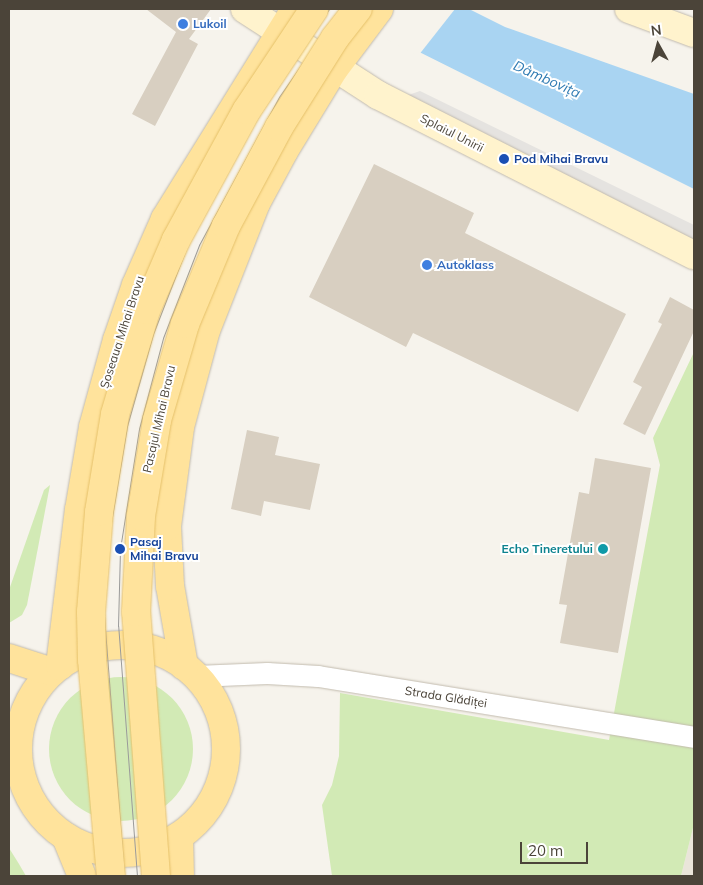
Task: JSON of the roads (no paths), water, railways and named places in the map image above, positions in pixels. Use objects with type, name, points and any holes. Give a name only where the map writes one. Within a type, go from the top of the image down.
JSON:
[{"type":"main road","name":"Splaiul Unirii","points":[[245,9],[334,69],[384,98],[694,255]]},
{"type":"main road","name":"Șoseaua Mihai Bravu","points":[[56,669],[84,475],[103,388],[126,313],[165,219],[295,9]]},
{"type":"main road","points":[[111,876],[92,660],[91,612],[98,520],[115,414],[146,310],[176,240],[247,110],[314,9]]},
{"type":"main road","points":[[9,774],[33,804],[66,837],[83,846],[121,853],[149,850],[180,836],[211,803],[226,758],[226,735],[220,714],[190,671],[170,586],[167,526],[175,454],[194,371],[214,306],[256,203],[334,69],[359,21],[379,9]]},
{"type":"main road","points":[[629,9],[694,33]]},
{"type":"main road","name":"Pasajul Mihai Bravu","points":[[156,876],[136,612],[141,516],[157,420],[185,324],[226,226],[279,127],[335,38],[359,21]]},
{"type":"main road","points":[[33,804],[20,773],[18,735],[30,699],[56,669],[85,652],[118,645],[151,650],[190,671]]},
{"type":"main road","points":[[9,658],[56,669]]},
{"type":"main road","points":[[180,836],[180,876]]},
{"type":"main road","points":[[66,837],[82,876]]},
{"type":"street","name":"Strada Glădiței","points":[[190,671],[318,676],[694,737]]},
{"type":"water","name":"Dâmbovița","points":[[333,9],[469,9],[505,27],[694,94],[694,189]]},
{"type":"tram line","points":[[124,876],[103,602],[107,547],[127,426],[153,334],[189,241],[230,162],[270,93],[329,9]]},
{"type":"tram line","points":[[137,876],[118,626],[120,549],[139,429],[163,338],[199,245],[279,97],[340,9]]},
{"type":"place","name":"Lukoil","points":[[183,24]]},
{"type":"place","name":"Pod Mihai Bravu","points":[[504,159]]},
{"type":"place","name":"Autoklass","points":[[427,265]]},
{"type":"place","name":"Pasaj Mihai Bravu","points":[[120,549]]},
{"type":"place","name":"Echo Tineretului","points":[[603,549]]}]
